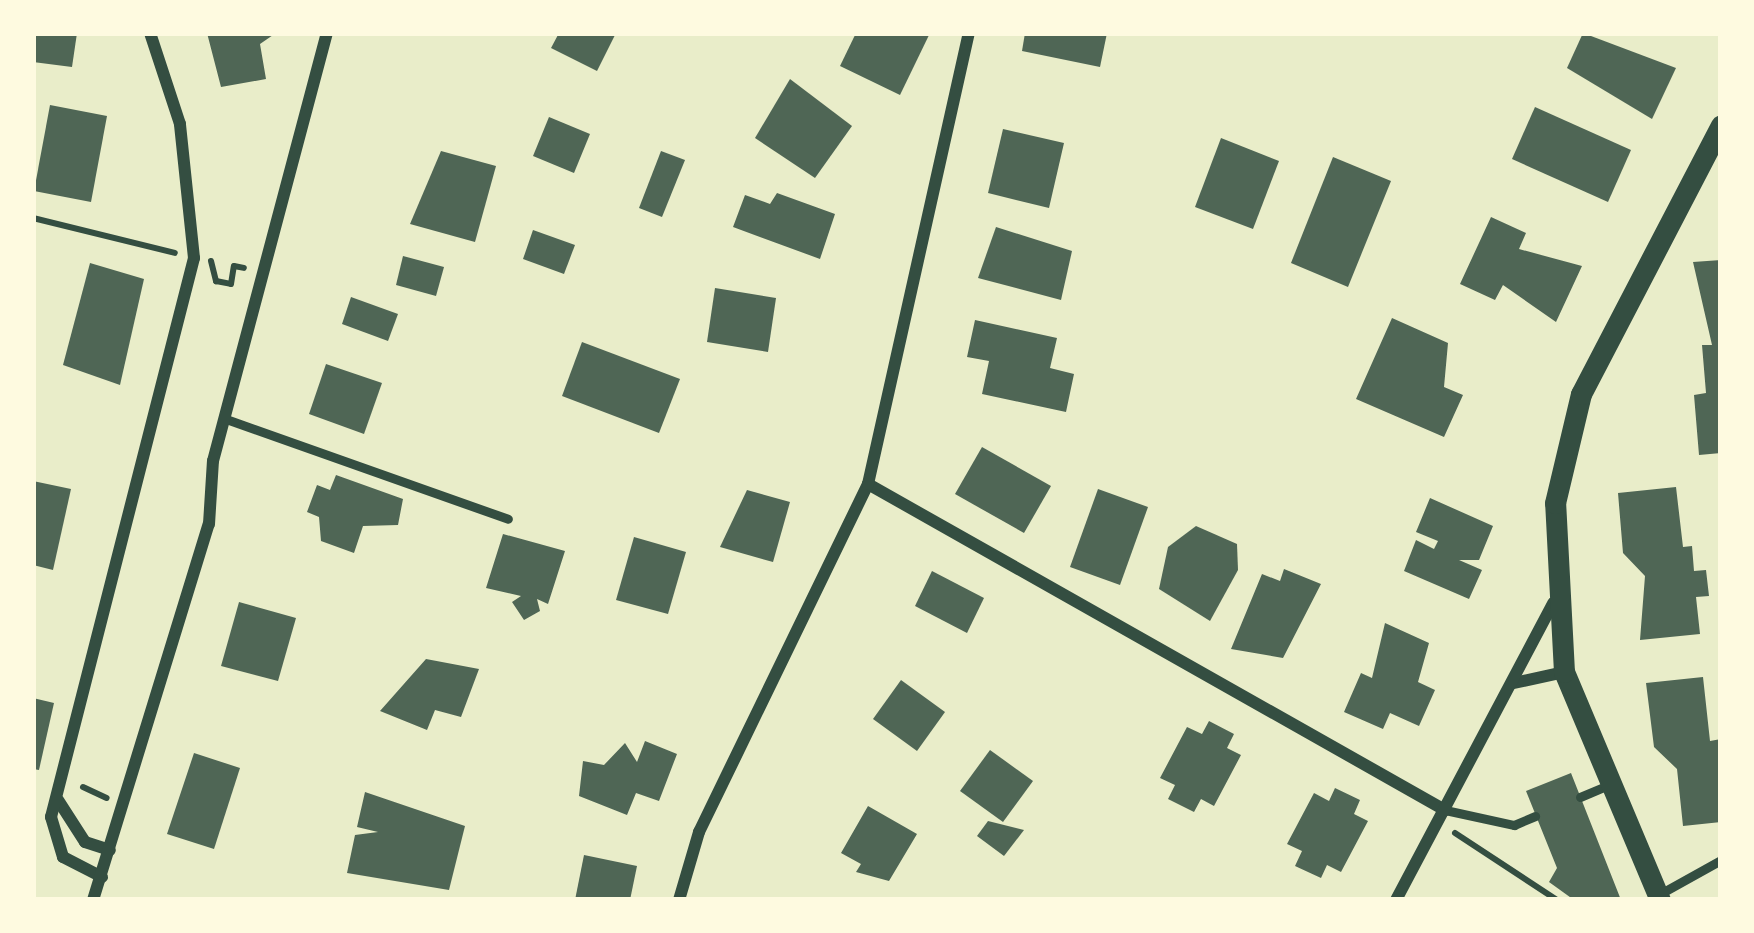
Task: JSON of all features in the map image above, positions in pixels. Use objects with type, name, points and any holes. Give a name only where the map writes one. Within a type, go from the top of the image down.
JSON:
[{"type":"street","points":[[102,878],[63,856],[57,798],[194,258],[180,124],[150,33]]},
{"type":"street","points":[[93,900],[209,524],[226,419],[327,33]]},
{"type":"street","points":[[679,900],[699,832],[868,484],[969,33]]},
{"type":"street","points":[[1659,897],[1564,672],[1553,603],[1555,503],[1581,394],[1721,125]]},
{"type":"street","points":[[868,484],[1444,810]]},
{"type":"street","points":[[1396,900],[1553,603]]},
{"type":"street","points":[[1513,683],[1564,672]]},
{"type":"street","points":[[57,798],[85,842],[110,850]]},
{"type":"lane","points":[[226,419],[508,519]]},
{"type":"lane","points":[[1580,797],[1608,785]]},
{"type":"lane","points":[[1444,810],[1514,825],[1535,816]]},
{"type":"lane","points":[[1659,897],[1721,860]]},
{"type":"path","points":[[33,218],[194,258]]},
{"type":"path","points":[[219,262],[216,281],[231,284],[234,266]]},
{"type":"path","points":[[72,750],[91,757],[82,790],[124,803]]},
{"type":"path","points":[[1444,810],[1455,832],[1557,900]]},
{"type":"building","points":[[33,33],[77,33],[72,67],[33,62]]},
{"type":"building","points":[[207,33],[276,33],[260,44],[266,79],[221,87]]},
{"type":"building","points":[[559,33],[616,33],[597,71],[551,48]]},
{"type":"building","points":[[856,33],[930,33],[900,95],[840,66]]},
{"type":"building","points":[[1025,33],[1107,33],[1100,67],[1022,51]]},
{"type":"building","points":[[1583,33],[1676,68],[1652,119],[1567,68]]},
{"type":"building","points":[[790,79],[852,126],[815,178],[755,138]]},
{"type":"building","points":[[50,105],[107,116],[91,202],[34,191]]},
{"type":"building","points":[[1535,107],[1631,150],[1608,202],[1512,159]]},
{"type":"building","points":[[549,117],[590,134],[574,173],[533,156]]},
{"type":"building","points":[[1003,129],[1064,143],[1049,208],[988,193]]},
{"type":"building","points":[[1221,138],[1279,161],[1253,229],[1195,207]]},
{"type":"building","points":[[441,151],[496,166],[475,242],[410,224]]},
{"type":"building","points":[[661,151],[685,160],[662,217],[639,208]]},
{"type":"building","points":[[1333,157],[1391,181],[1348,287],[1291,263]]},
{"type":"building","points":[[777,193],[835,214],[820,259],[733,227],[745,195],[770,204]]},
{"type":"building","points":[[1491,217],[1526,233],[1519,249],[1582,266],[1556,322],[1503,285],[1495,300],[1460,284]]},
{"type":"building","points":[[996,227],[1072,251],[1061,300],[978,278]]},
{"type":"building","points":[[533,230],[575,245],[564,274],[523,259]]},
{"type":"building","points":[[403,256],[444,267],[436,296],[396,285]]},
{"type":"building","points":[[1721,260],[1721,453],[1699,455],[1694,395],[1706,393],[1702,345],[1712,345],[1693,262]]},
{"type":"building","points":[[90,263],[144,279],[120,385],[63,365]]},
{"type":"building","points":[[715,288],[776,298],[768,352],[707,342]]},
{"type":"building","points":[[351,297],[398,314],[388,341],[342,324]]},
{"type":"building","points":[[1392,318],[1448,343],[1444,387],[1463,395],[1444,437],[1356,399]]},
{"type":"building","points":[[975,320],[1057,338],[1050,368],[1074,374],[1066,412],[982,394],[989,361],[967,357]]},
{"type":"building","points":[[582,342],[680,379],[659,433],[562,396]]},
{"type":"building","points":[[326,364],[382,383],[364,434],[309,414]]},
{"type":"building","points":[[982,447],[1051,486],[1024,533],[955,494]]},
{"type":"building","points":[[336,475],[403,499],[398,525],[363,526],[354,553],[321,541],[319,517],[307,512],[317,485],[330,490]]},
{"type":"building","points":[[33,481],[71,489],[53,570],[33,565]]},
{"type":"building","points":[[1676,487],[1683,547],[1692,546],[1694,571],[1706,570],[1709,596],[1696,597],[1700,634],[1640,640],[1645,576],[1623,553],[1618,493]]},
{"type":"building","points":[[1098,489],[1148,507],[1120,585],[1070,567]]},
{"type":"building","points":[[747,490],[790,502],[773,562],[720,547]]},
{"type":"building","points":[[1430,498],[1493,526],[1479,560],[1459,560],[1482,570],[1469,599],[1404,571],[1416,540],[1434,549],[1438,541],[1416,532]]},
{"type":"building","points":[[1196,526],[1237,544],[1238,570],[1210,621],[1159,589],[1168,547]]},
{"type":"building","points":[[503,534],[565,551],[548,604],[537,599],[540,611],[524,620],[512,602],[521,596],[486,588]]},
{"type":"building","points":[[634,537],[686,552],[668,614],[616,600]]},
{"type":"building","points":[[1284,569],[1321,584],[1283,658],[1231,649],[1262,574],[1280,581]]},
{"type":"building","points":[[932,571],[984,598],[967,633],[915,606]]},
{"type":"building","points":[[239,602],[296,618],[278,681],[221,666]]},
{"type":"building","points":[[1385,623],[1429,643],[1418,682],[1435,690],[1419,726],[1390,713],[1383,729],[1344,712],[1361,673],[1372,678]]},
{"type":"building","points":[[426,659],[479,669],[461,717],[435,710],[427,730],[380,711]]},
{"type":"building","points":[[1703,677],[1710,741],[1721,739],[1721,822],[1683,826],[1677,769],[1654,747],[1646,683]]},
{"type":"building","points":[[901,680],[945,712],[917,751],[873,719]]},
{"type":"building","points":[[33,698],[54,703],[39,770],[33,769]]},
{"type":"building","points":[[1209,721],[1234,734],[1227,748],[1241,755],[1214,806],[1201,799],[1194,812],[1168,799],[1175,785],[1160,778],[1187,727],[1202,734]]},
{"type":"building","points":[[645,741],[677,754],[659,801],[636,793],[627,815],[579,796],[583,761],[604,765],[625,743],[637,762]]},
{"type":"building","points":[[990,750],[1033,781],[1003,822],[960,791]]},
{"type":"building","points":[[194,753],[240,768],[214,849],[167,834]]},
{"type":"building","points":[[1571,773],[1621,900],[1574,900],[1549,882],[1557,868],[1526,791]]},
{"type":"building","points":[[1335,788],[1360,800],[1354,814],[1368,821],[1341,872],[1327,865],[1321,878],[1295,866],[1302,851],[1287,844],[1314,793],[1329,801]]},
{"type":"building","points":[[365,792],[465,826],[449,890],[347,873],[355,835],[378,832],[357,827]]},
{"type":"building","points":[[868,806],[917,834],[889,881],[856,872],[861,864],[841,853]]},
{"type":"building","points":[[988,821],[1024,830],[1004,856],[977,836]]},
{"type":"building","points":[[584,855],[637,866],[630,900],[575,900]]}]
